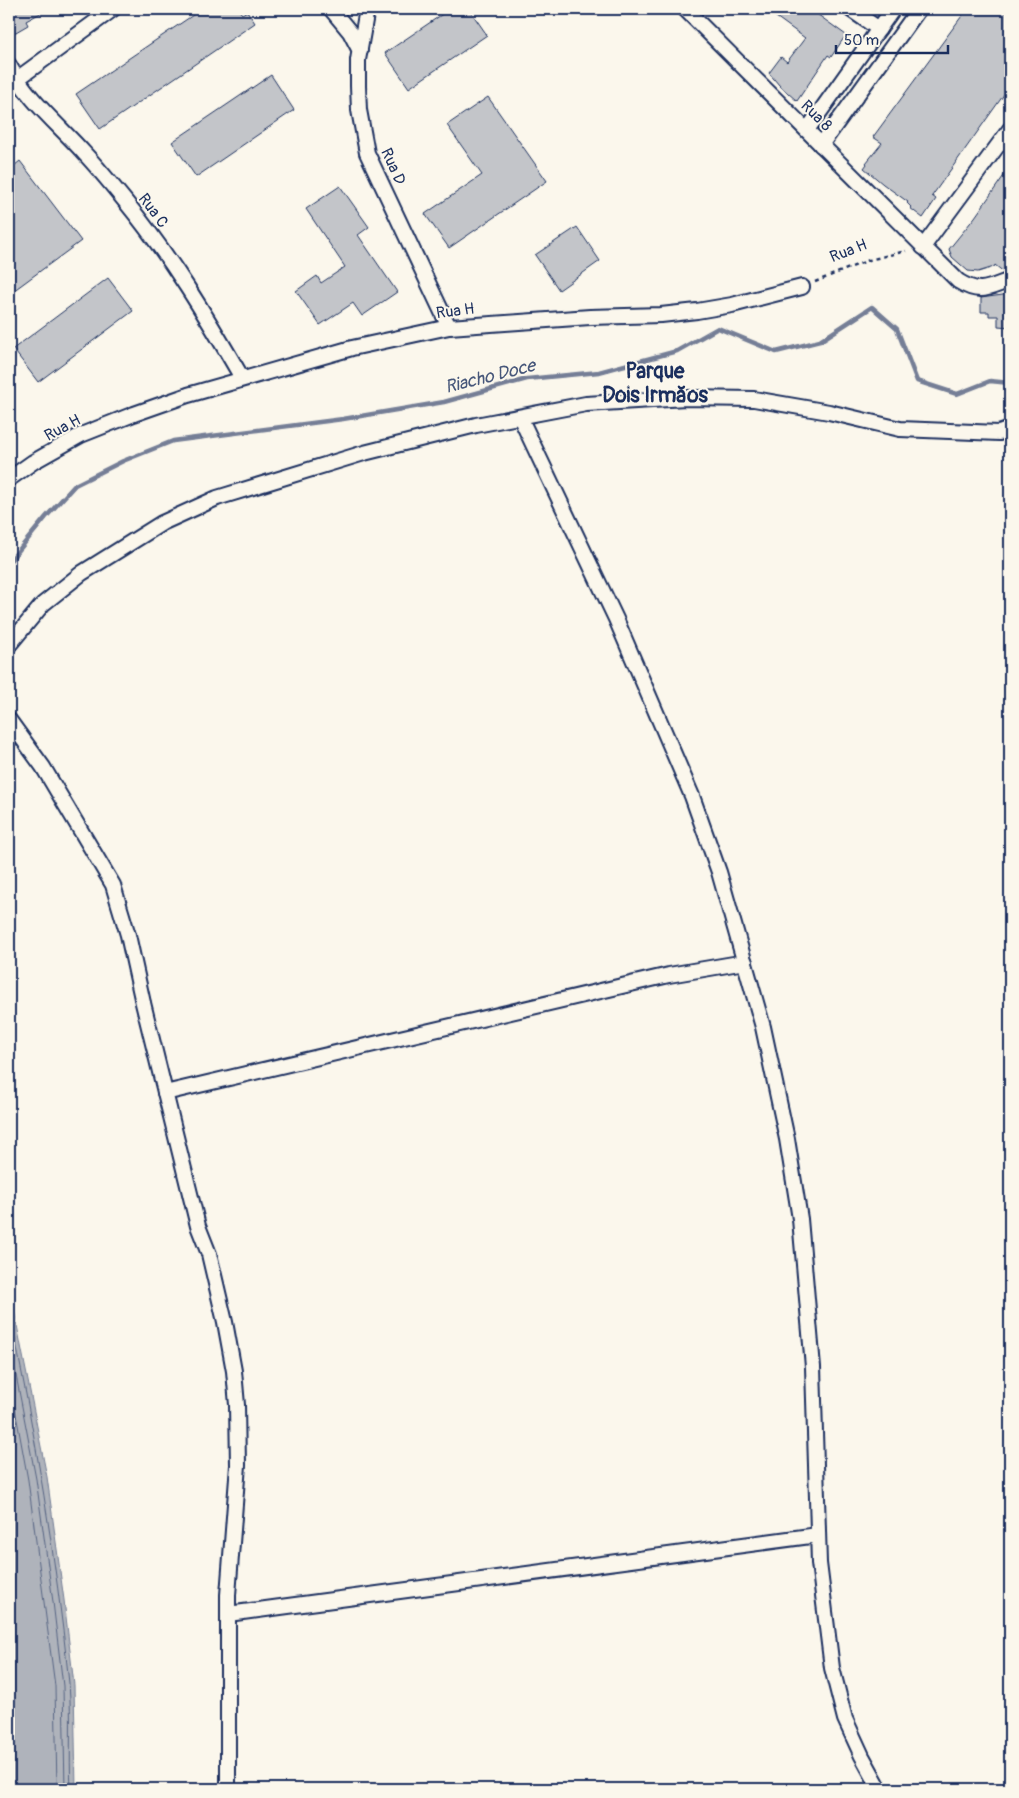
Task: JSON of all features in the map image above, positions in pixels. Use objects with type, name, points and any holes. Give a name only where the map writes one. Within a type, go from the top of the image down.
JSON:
[{"type":"street","points":[[13,82],[113,9]]},
{"type":"street","points":[[331,9],[350,32],[360,51]]},
{"type":"street","name":"Rua D","points":[[368,9],[360,51],[358,77],[359,110],[367,153],[449,327]]},
{"type":"street","name":"Rua 8","points":[[685,9],[958,281],[970,289],[988,288],[1010,280]]},
{"type":"street","points":[[850,9],[879,29]]},
{"type":"street","points":[[807,130],[893,9]]},
{"type":"street","points":[[821,144],[919,9]]},
{"type":"street","name":"Rua C","points":[[9,65],[13,82],[85,154],[144,226],[184,281],[242,378]]},
{"type":"street","points":[[923,247],[1010,129]]},
{"type":"street","name":"Rua H","points":[[9,479],[33,462],[81,435],[188,394],[352,348],[449,327],[590,317],[662,315],[697,311],[741,303],[802,287]]},
{"type":"street","points":[[9,645],[42,604],[82,573],[162,524],[216,498],[364,453],[476,425],[586,404],[686,398],[754,399],[829,412],[900,429],[998,433],[1010,430]]},
{"type":"street","points":[[520,416],[616,619],[692,796],[719,872],[763,1027],[785,1129],[800,1219],[813,1367],[819,1563],[825,1617],[836,1685],[845,1719],[880,1789]]},
{"type":"street","points":[[9,720],[43,767],[113,885],[128,935],[142,1003],[198,1226],[209,1254],[225,1322],[234,1371],[237,1405],[238,1465],[228,1614],[228,1789]]},
{"type":"street","points":[[165,1094],[669,974],[745,962]]},
{"type":"street","points":[[228,1614],[818,1535]]},
{"type":"path","name":"Rua H","points":[[802,287],[869,260],[923,247]]},
{"type":"water","points":[[9,1285],[47,1477],[64,1600],[74,1685],[76,1789],[9,1789]]},
{"type":"building","points":[[9,9],[48,9],[26,21],[28,25],[9,36]]},
{"type":"building","points":[[202,9],[238,9],[242,14],[247,11],[255,23],[100,129],[76,94]]},
{"type":"building","points":[[450,9],[469,9],[487,35],[409,88],[385,53]]},
{"type":"building","points":[[765,9],[810,9],[846,35],[831,57],[828,55],[797,101],[769,73],[781,57],[787,62],[805,38]]},
{"type":"building","points":[[967,9],[1010,9],[1010,86],[932,196],[936,199],[923,218],[910,208],[908,202],[864,168],[882,143],[873,137]]},
{"type":"building","points":[[271,75],[294,110],[196,177],[172,142]]},
{"type":"building","points":[[488,97],[547,181],[449,248],[425,214],[482,175],[447,125]]},
{"type":"building","points":[[20,161],[81,241],[9,294],[9,170]]},
{"type":"building","points":[[1010,167],[1010,271],[1005,273],[995,265],[978,272],[968,271],[952,257],[949,249],[975,217]]},
{"type":"building","points":[[340,186],[369,227],[358,235],[397,292],[362,316],[353,303],[320,325],[296,291],[317,276],[321,283],[345,267],[306,209]]},
{"type":"building","points":[[577,227],[600,261],[559,290],[535,255]]},
{"type":"building","points":[[108,278],[133,311],[38,382],[13,349]]},
{"type":"building","points":[[1010,294],[1010,327],[998,326],[998,316],[989,316],[989,312],[981,312],[981,298]]},
{"type":"waterway","name":"Riacho Doce","points":[[9,562],[75,485],[123,461],[173,441],[343,419],[444,402],[527,379],[599,372],[677,351],[718,328],[776,352],[820,341],[872,307],[897,329],[917,381],[957,394],[990,381],[1010,383]]},
{"type":"district","name":"Parque Dois Irmăos","points":[[655,383]]}]
